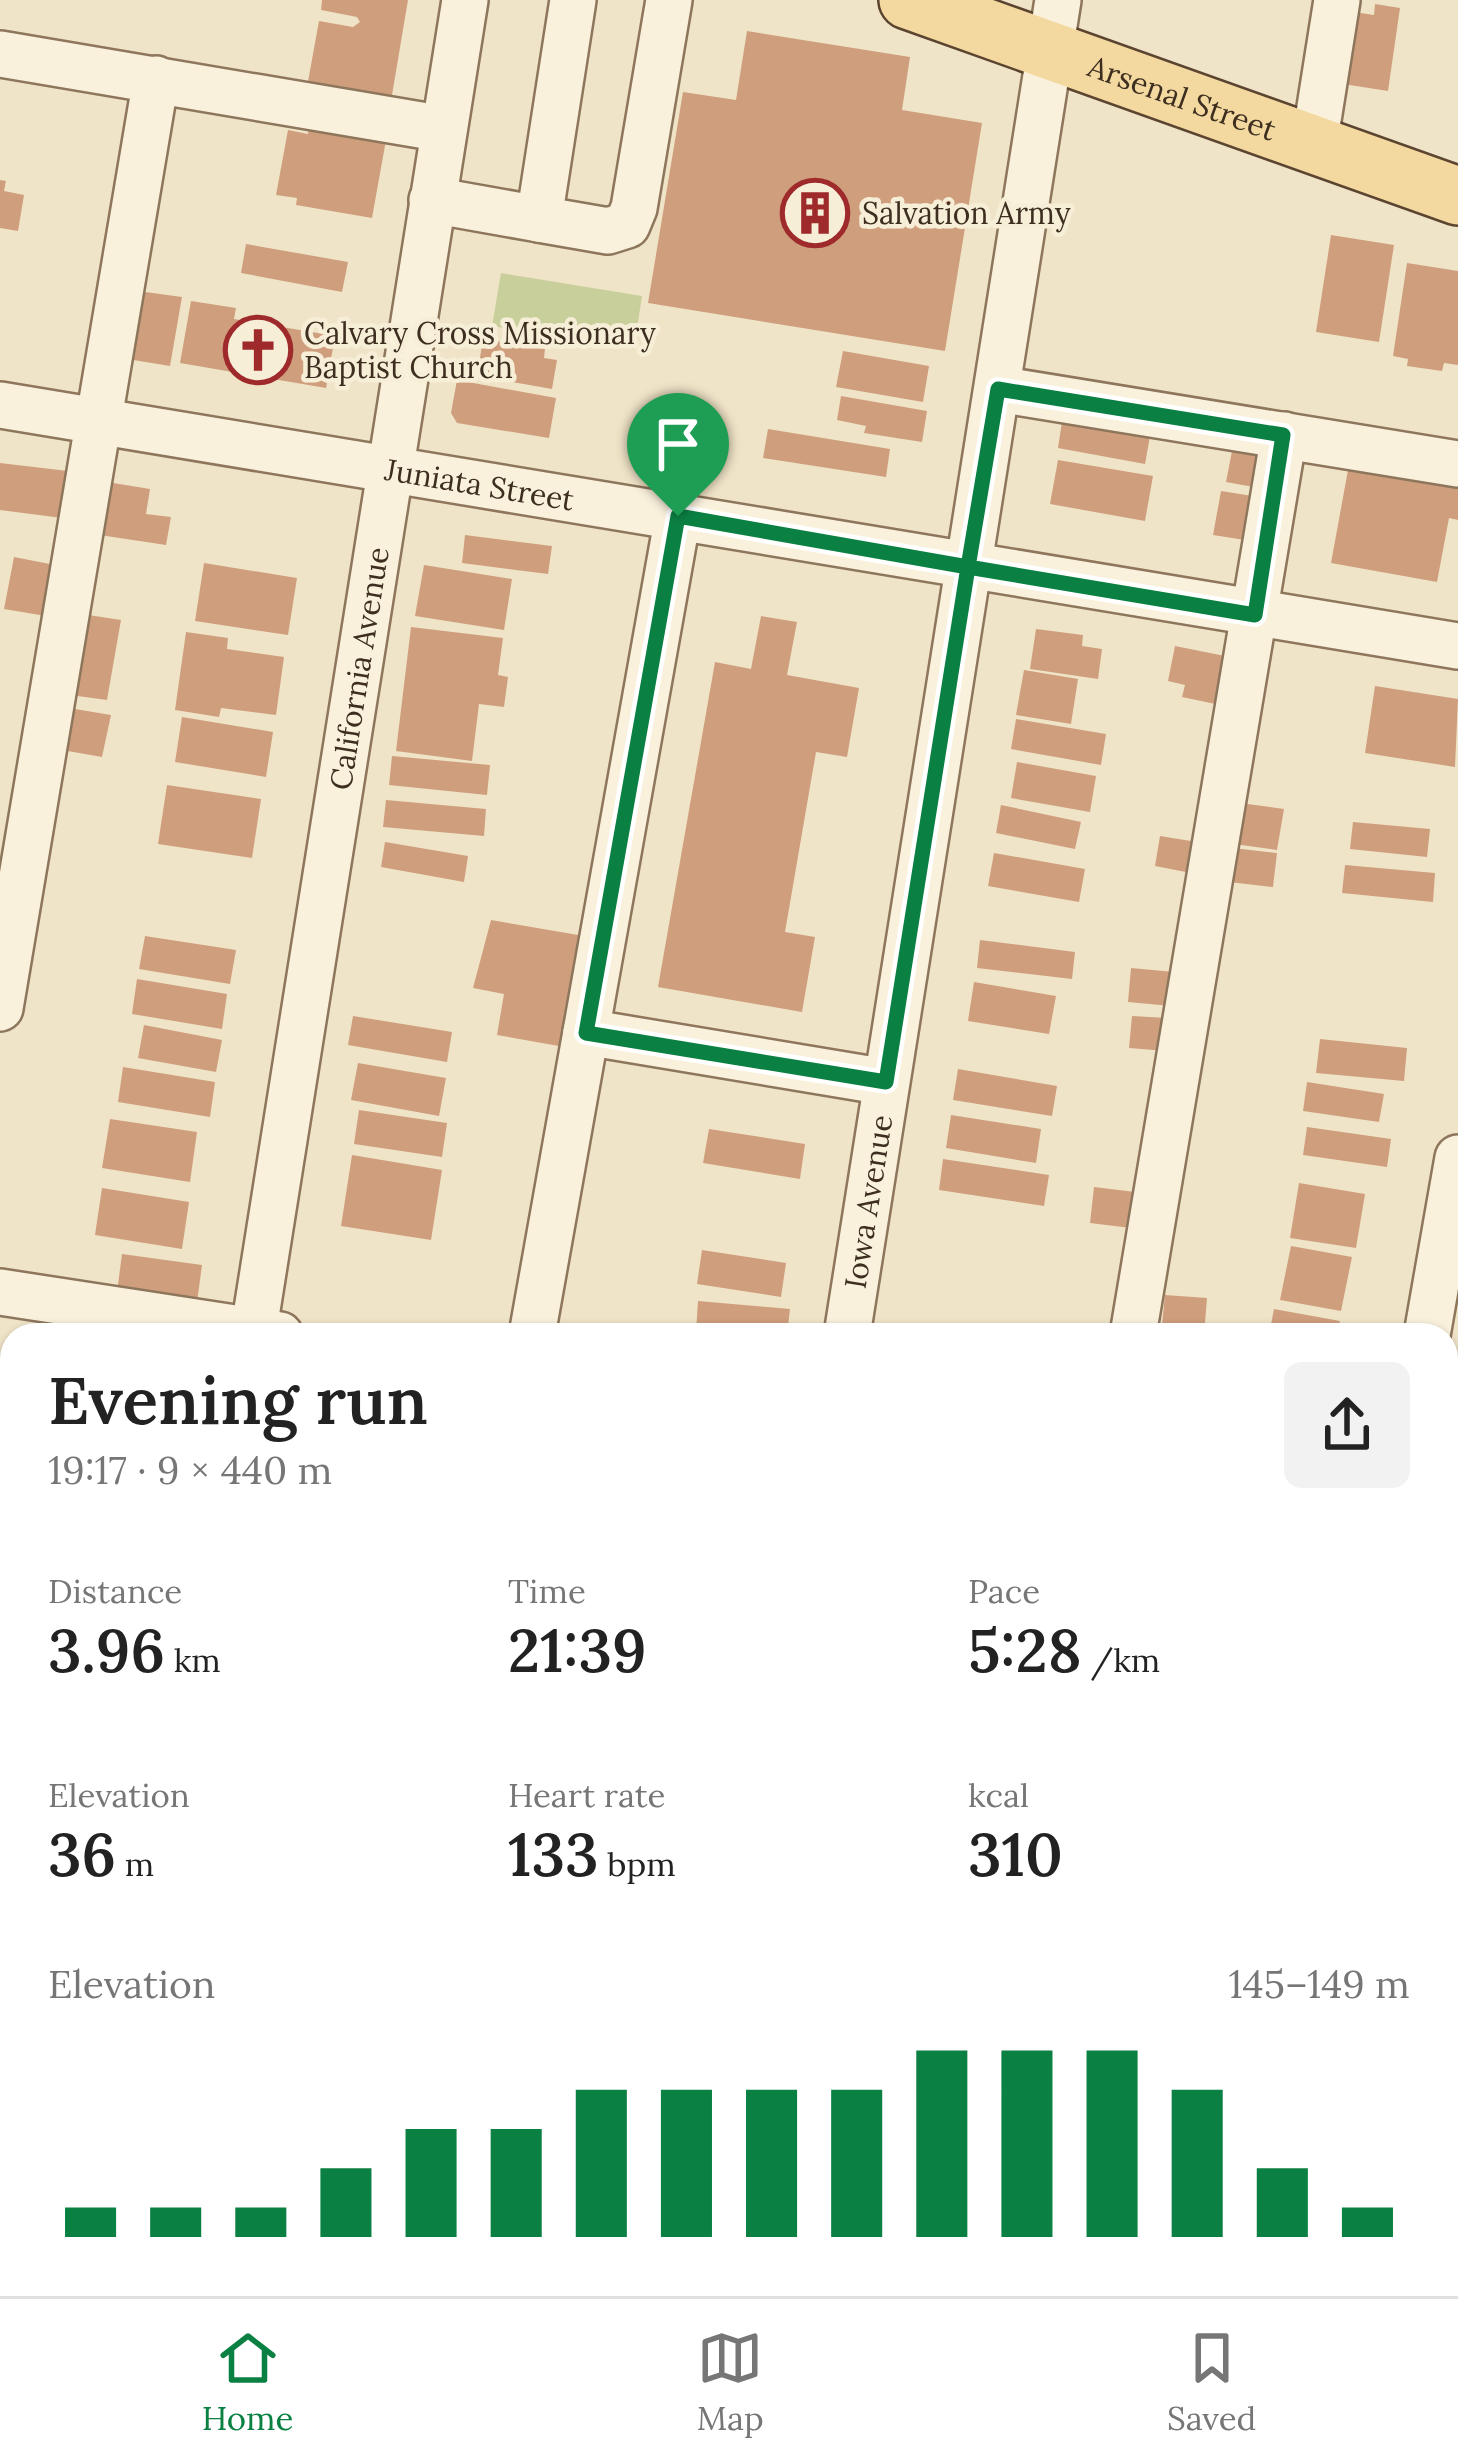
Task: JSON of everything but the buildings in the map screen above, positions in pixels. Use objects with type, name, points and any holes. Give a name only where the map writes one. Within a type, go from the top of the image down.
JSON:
[{"type":"main road","name":"Arsenal Street","points":[[908,0],[1054,25],[1315,145],[1458,196]]},
{"type":"street","name":"California Avenue","points":[[264,1323],[465,0]]},
{"type":"street","points":[[539,219],[573,0]]},
{"type":"street","points":[[1315,145],[1337,0]]},
{"type":"street","points":[[433,200],[608,231],[628,225],[657,2]]},
{"type":"street","name":"Iowa Avenue","points":[[849,1323],[1054,25]]},
{"type":"street","points":[[0,54],[444,129]]},
{"type":"street","points":[[0,1008],[156,79]]},
{"type":"street","points":[[998,389],[1458,464]]},
{"type":"street","name":"Juniata Street","points":[[0,404],[1458,646]]},
{"type":"street","points":[[1134,1323],[1283,435]]},
{"type":"street","points":[[534,1323],[678,516]]},
{"type":"street","points":[[586,1033],[886,1082]]},
{"type":"street","points":[[1429,1323],[1458,1158]]},
{"type":"street","points":[[0,1292],[193,1323]]},
{"type":"green space","points":[[501,273],[642,296],[634,349],[492,326]]},
{"type":"place","name":"Salvation Army","points":[[815,213]]},
{"type":"place","name":"Calvary Cross Missionary Baptist Church","points":[[258,350]]},
{"type":"route","points":[[678,516],[586,1033],[886,1082],[968,567],[1255,615],[1283,435],[998,389],[968,567],[678,516]]}]
